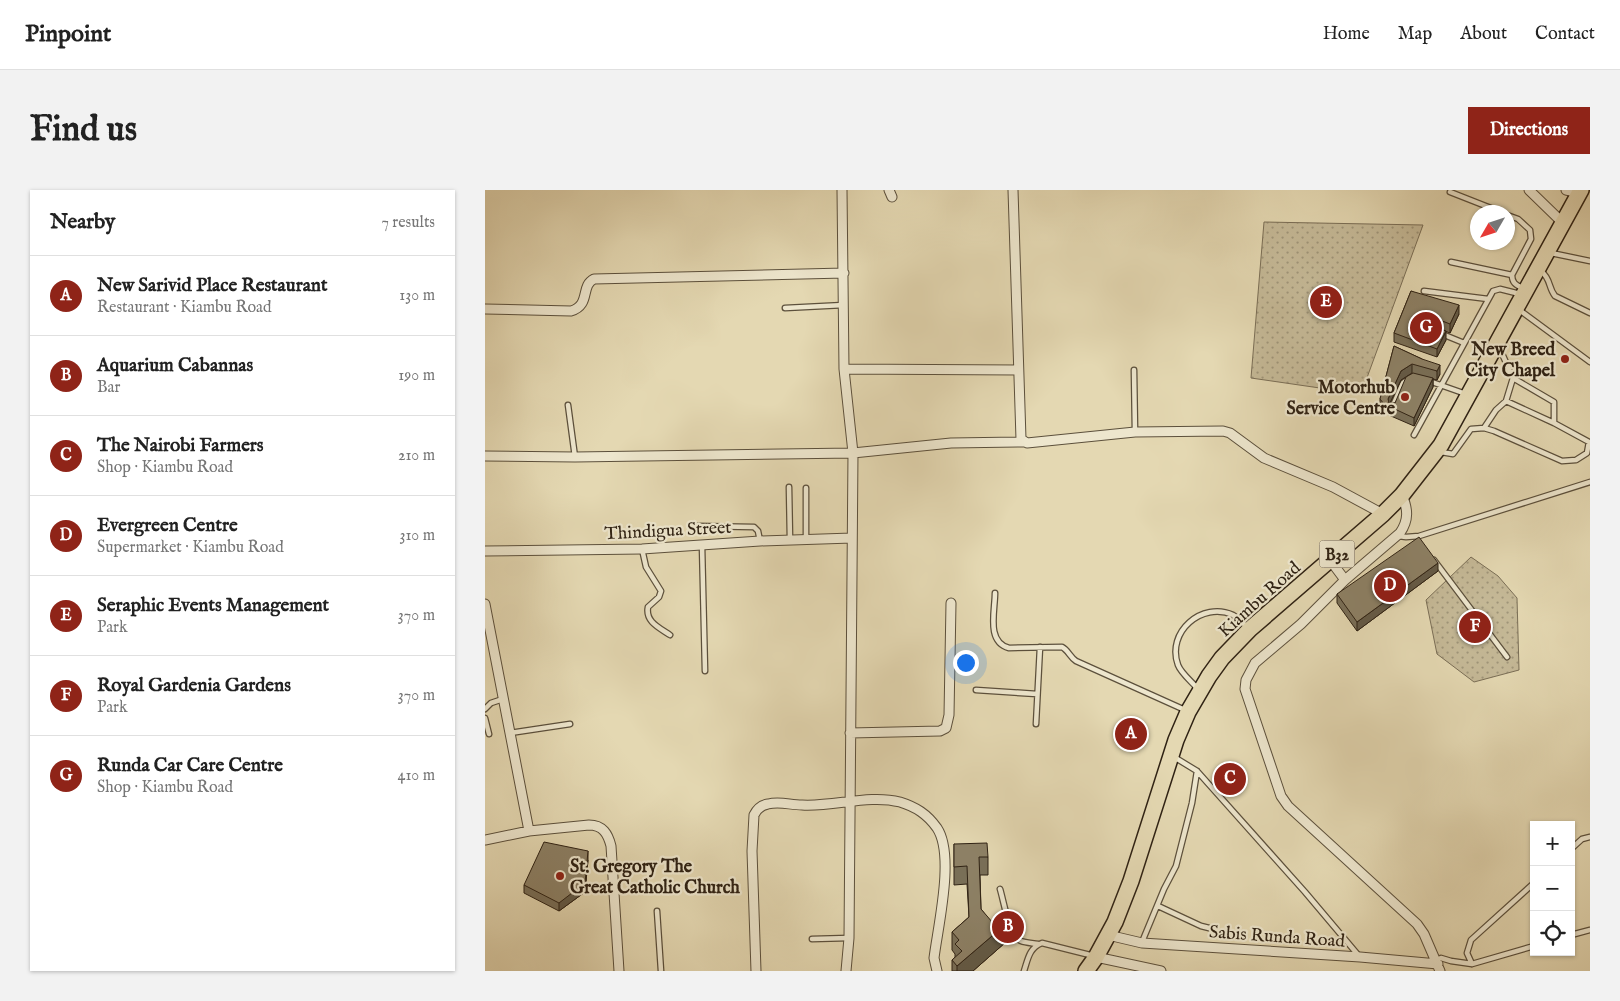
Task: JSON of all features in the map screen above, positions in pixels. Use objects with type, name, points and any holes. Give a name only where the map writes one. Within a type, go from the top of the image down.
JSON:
[{"type":"highway","name":"Kiambu Road","points":[[1086,971],[1108,935],[1131,881],[1171,755],[1188,712],[1200,691],[1222,658],[1250,629],[1383,514],[1402,495],[1437,451],[1563,223],[1575,191]]},
{"type":"street","points":[[842,190],[844,369],[853,453],[849,938],[847,971]]},
{"type":"street","points":[[1013,190],[1021,439],[1024,442]]},
{"type":"street","points":[[1529,190],[1563,223]]},
{"type":"street","points":[[485,309],[576,309],[582,304],[589,284],[594,279],[843,273]]},
{"type":"street","points":[[844,369],[1018,370]]},
{"type":"street","points":[[485,456],[575,457],[853,453],[951,443],[1027,443],[1135,432],[1223,431],[1231,433],[1264,458],[1333,487],[1383,514]]},
{"type":"street","points":[[1402,495],[1406,505],[1406,525],[1397,536],[1345,580],[1301,624],[1255,663],[1246,680],[1245,689],[1281,796],[1288,806],[1408,914],[1424,934],[1438,965]]},
{"type":"street","name":"Thindigua Street","points":[[485,551],[642,549],[760,541],[852,538]]},
{"type":"street","points":[[1330,560],[1345,580]]},
{"type":"street","points":[[850,733],[940,731],[946,728],[949,715],[951,603]]},
{"type":"street","points":[[485,604],[529,831]]},
{"type":"street","points":[[756,971],[752,851],[754,815],[762,806],[778,802],[802,805],[861,800],[898,802],[918,809],[929,818],[942,838],[946,857],[934,958],[937,971]]},
{"type":"street","points":[[485,840],[529,831],[595,825],[606,832],[611,846],[619,971]]},
{"type":"street","name":"Sabis Runda Road","points":[[1108,935],[1142,944],[1360,957],[1438,965]]},
{"type":"street","points":[[1096,957],[1161,971]]},
{"type":"lane","points":[[1450,192],[1483,205]]},
{"type":"lane","points":[[1515,219],[1525,224],[1531,230],[1531,239],[1512,275],[1512,280],[1522,297],[1590,362]]},
{"type":"lane","points":[[1547,252],[1590,261]]},
{"type":"lane","points":[[1451,262],[1512,275]]},
{"type":"lane","points":[[1538,268],[1547,276],[1555,296],[1590,313]]},
{"type":"lane","points":[[1414,435],[1493,291],[1500,289],[1522,297]]},
{"type":"lane","points":[[1424,291],[1488,300]]},
{"type":"lane","points":[[785,308],[844,306]]},
{"type":"lane","points":[[1437,332],[1464,343]]},
{"type":"lane","points":[[1497,343],[1513,378],[1554,402],[1553,423]]},
{"type":"lane","points":[[1134,370],[1135,432]]},
{"type":"lane","points":[[1392,409],[1403,383],[1412,377]]},
{"type":"lane","points":[[1484,428],[1496,410],[1507,401],[1513,378]]},
{"type":"lane","points":[[1426,380],[1468,395]]},
{"type":"lane","points":[[1437,451],[1453,454],[1471,429],[1484,428],[1562,460],[1576,460],[1587,453],[1589,442],[1507,401]]},
{"type":"lane","points":[[568,404],[575,457]]},
{"type":"lane","points":[[1397,536],[1420,539],[1590,482]]},
{"type":"lane","points":[[789,487],[790,540]]},
{"type":"lane","points":[[806,488],[806,540]]},
{"type":"lane","points":[[696,526],[754,527],[758,531],[760,541]]},
{"type":"lane","points":[[702,545],[705,671]]},
{"type":"lane","points":[[642,549],[646,567],[661,591],[659,597],[648,607],[647,614],[651,622],[670,635]]},
{"type":"lane","points":[[1430,554],[1507,657]]},
{"type":"lane","points":[[995,593],[994,634],[999,644],[1009,648],[1065,648],[1072,659],[1188,712]]},
{"type":"lane","points":[[1200,691],[1179,667],[1175,654],[1181,632],[1191,620],[1206,613],[1219,612],[1234,616],[1250,629]]},
{"type":"lane","points":[[1036,724],[1040,647]]},
{"type":"lane","points":[[976,690],[1037,694]]},
{"type":"lane","points":[[485,709],[491,703],[503,699]]},
{"type":"lane","points":[[485,718],[489,734]]},
{"type":"lane","points":[[510,734],[570,724]]},
{"type":"lane","points":[[1171,755],[1197,771],[1360,957]]},
{"type":"lane","points":[[1142,944],[1164,889],[1176,866],[1192,803],[1197,771]]},
{"type":"lane","points":[[1575,846],[1582,839],[1590,837]]},
{"type":"lane","points":[[1472,964],[1467,953],[1471,940],[1530,888]]},
{"type":"lane","points":[[1000,889],[1012,930],[1022,942],[1042,943],[1096,957]]},
{"type":"lane","points":[[1158,906],[1209,928]]},
{"type":"lane","points":[[657,911],[661,971]]},
{"type":"lane","points":[[1575,934],[1590,930]]},
{"type":"lane","points":[[812,939],[849,938]]},
{"type":"lane","points":[[1024,971],[1030,953],[1039,944]]},
{"type":"lane","points":[[1438,965],[1441,958],[1472,964],[1530,947]]},
{"type":"shaded area","points":[[1264,222],[1423,225],[1361,394],[1251,378]]},
{"type":"shaded area","points":[[1471,557],[1498,576],[1517,598],[1519,670],[1474,682],[1437,654],[1426,600]]},
{"type":"building","points":[[1411,291],[1459,305],[1450,324],[1427,315],[1419,318],[1413,326],[1415,332],[1419,331],[1424,324],[1446,331],[1437,349],[1394,333]]},
{"type":"building","name":"Motorhub Service Centre","points":[[1394,346],[1440,365],[1437,371],[1412,364],[1401,371],[1388,399],[1389,403],[1395,403],[1406,377],[1413,373],[1433,378],[1414,418],[1384,404],[1380,399]]},
{"type":"building","points":[[1419,537],[1438,563],[1357,622],[1337,594]]},
{"type":"building","name":"St. Gregory The Great Catholic Church","points":[[544,842],[588,851],[585,883],[559,903],[524,885]]},
{"type":"building","points":[[987,843],[988,857],[979,857],[981,909],[993,923],[1000,917],[1006,924],[957,966],[952,960],[962,951],[955,944],[959,940],[952,932],[969,917],[967,866],[954,867],[954,844]]},
{"type":"place","name":"Seraphic Events Management","points":[[1326,302]]},
{"type":"place","name":"Runda Car Care Centre","points":[[1426,328]]},
{"type":"place","name":"New Breed City Chapel","points":[[1565,359]]},
{"type":"place","name":"Motorhub Service Centre","points":[[1405,397]]},
{"type":"place","name":"Evergreen Centre","points":[[1390,586]]},
{"type":"place","name":"Royal Gardenia Gardens","points":[[1475,627]]},
{"type":"place","name":"New Sarivid Place Restaurant","points":[[1131,734]]},
{"type":"place","name":"The Nairobi Farmers","points":[[1230,779]]},
{"type":"place","name":"St. Gregory The Great Catholic Church","points":[[560,876]]},
{"type":"place","name":"Aquarium Cabannas","points":[[1008,927]]}]
